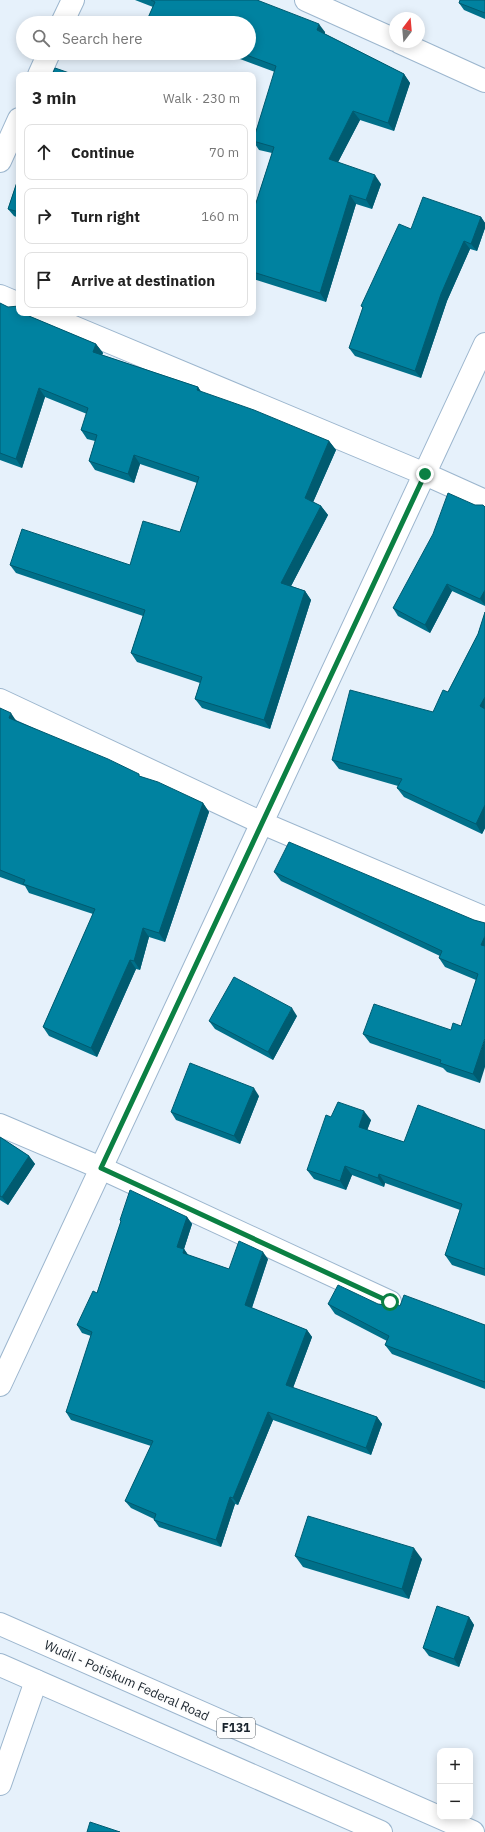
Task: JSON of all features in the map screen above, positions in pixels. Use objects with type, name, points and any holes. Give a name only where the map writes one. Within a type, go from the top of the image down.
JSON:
[{"type":"street","points":[[65,16],[72,0]]},
{"type":"street","points":[[306,0],[389,37]]},
{"type":"street","points":[[412,48],[485,81]]},
{"type":"street","points":[[40,72],[46,60]]},
{"type":"street","points":[[0,161],[16,126]]},
{"type":"street","points":[[0,296],[16,303]]},
{"type":"street","points":[[47,316],[425,474],[485,501]]},
{"type":"street","points":[[0,1385],[485,344]]},
{"type":"street","points":[[0,700],[262,823],[485,918]]},
{"type":"street","points":[[0,1125],[101,1168],[390,1302]]},
{"type":"street","name":"Wudil - Potiskum Federal Road","points":[[0,1624],[473,1832]]},
{"type":"street","points":[[0,1665],[381,1832]]},
{"type":"street","points":[[0,1784],[36,1681]]},
{"type":"building","points":[[151,0],[257,0],[319,24],[317,30],[404,74],[388,123],[353,111],[329,159],[375,175],[366,200],[350,195],[320,293],[256,273],[256,203],[274,147],[256,142],[256,131],[276,66],[256,59],[256,16],[149,16],[155,2]]},
{"type":"building","points":[[460,0],[485,0],[485,13],[459,3]]},
{"type":"building","points":[[55,68],[66,72],[53,72]]},
{"type":"building","points":[[16,185],[16,211],[8,209]]},
{"type":"building","points":[[423,197],[481,217],[471,244],[464,241],[441,294],[415,371],[349,348],[363,307],[361,306],[399,224],[411,229]]},
{"type":"building","points":[[0,303],[8,307],[16,306],[16,316],[29,316],[96,344],[93,352],[198,387],[197,390],[254,410],[329,441],[305,498],[321,506],[281,583],[305,591],[264,720],[195,699],[202,677],[131,653],[145,610],[10,565],[22,529],[130,565],[143,521],[180,532],[199,477],[134,455],[128,474],[89,461],[97,435],[81,430],[88,408],[39,388],[16,459],[0,453]]},
{"type":"building","points":[[448,493],[475,505],[483,505],[485,507],[485,590],[480,599],[447,584],[425,625],[393,608],[433,534]]},
{"type":"building","points":[[485,612],[485,697],[480,706],[485,709],[485,805],[476,824],[397,788],[402,779],[332,760],[350,690],[433,712],[443,690],[448,692],[478,634]]},
{"type":"building","points":[[0,708],[11,713],[9,718],[108,759],[139,774],[139,776],[158,782],[203,803],[159,933],[143,928],[134,961],[130,960],[91,1048],[43,1027],[95,909],[23,884],[25,880],[0,870]]},
{"type":"building","points":[[289,842],[474,920],[485,923],[485,936],[481,945],[485,946],[485,1038],[473,1074],[440,1063],[441,1060],[363,1034],[374,1004],[451,1030],[453,1023],[461,1026],[478,974],[439,958],[442,951],[274,872]]},
{"type":"building","points":[[234,977],[292,1008],[268,1052],[209,1021]]},
{"type":"building","points":[[190,1063],[254,1088],[234,1136],[171,1112]]},
{"type":"building","points":[[338,1102],[364,1111],[359,1127],[404,1142],[418,1105],[485,1130],[485,1269],[445,1255],[462,1204],[379,1174],[378,1178],[345,1166],[340,1181],[307,1170],[326,1115],[331,1117]]},
{"type":"building","points":[[0,1137],[29,1156],[2,1197],[0,1196]]},
{"type":"building","points":[[130,1190],[187,1217],[177,1247],[184,1249],[183,1253],[229,1269],[239,1241],[263,1252],[245,1305],[307,1330],[286,1385],[377,1417],[366,1448],[268,1412],[233,1498],[230,1497],[216,1540],[154,1520],[156,1514],[125,1501],[153,1441],[66,1412],[92,1332],[77,1325],[93,1291],[97,1293]]},
{"type":"building","points":[[338,1285],[378,1304],[385,1305],[392,1301],[400,1306],[404,1295],[485,1325],[485,1382],[385,1345],[389,1336],[328,1304]]},
{"type":"building","points":[[308,1516],[414,1548],[402,1589],[295,1556]]},
{"type":"building","points":[[437,1606],[469,1617],[454,1659],[423,1648]]},
{"type":"building","points":[[90,1822],[120,1832],[87,1832]]},
{"type":"route","points":[[390,1302],[101,1168],[425,474]]}]
